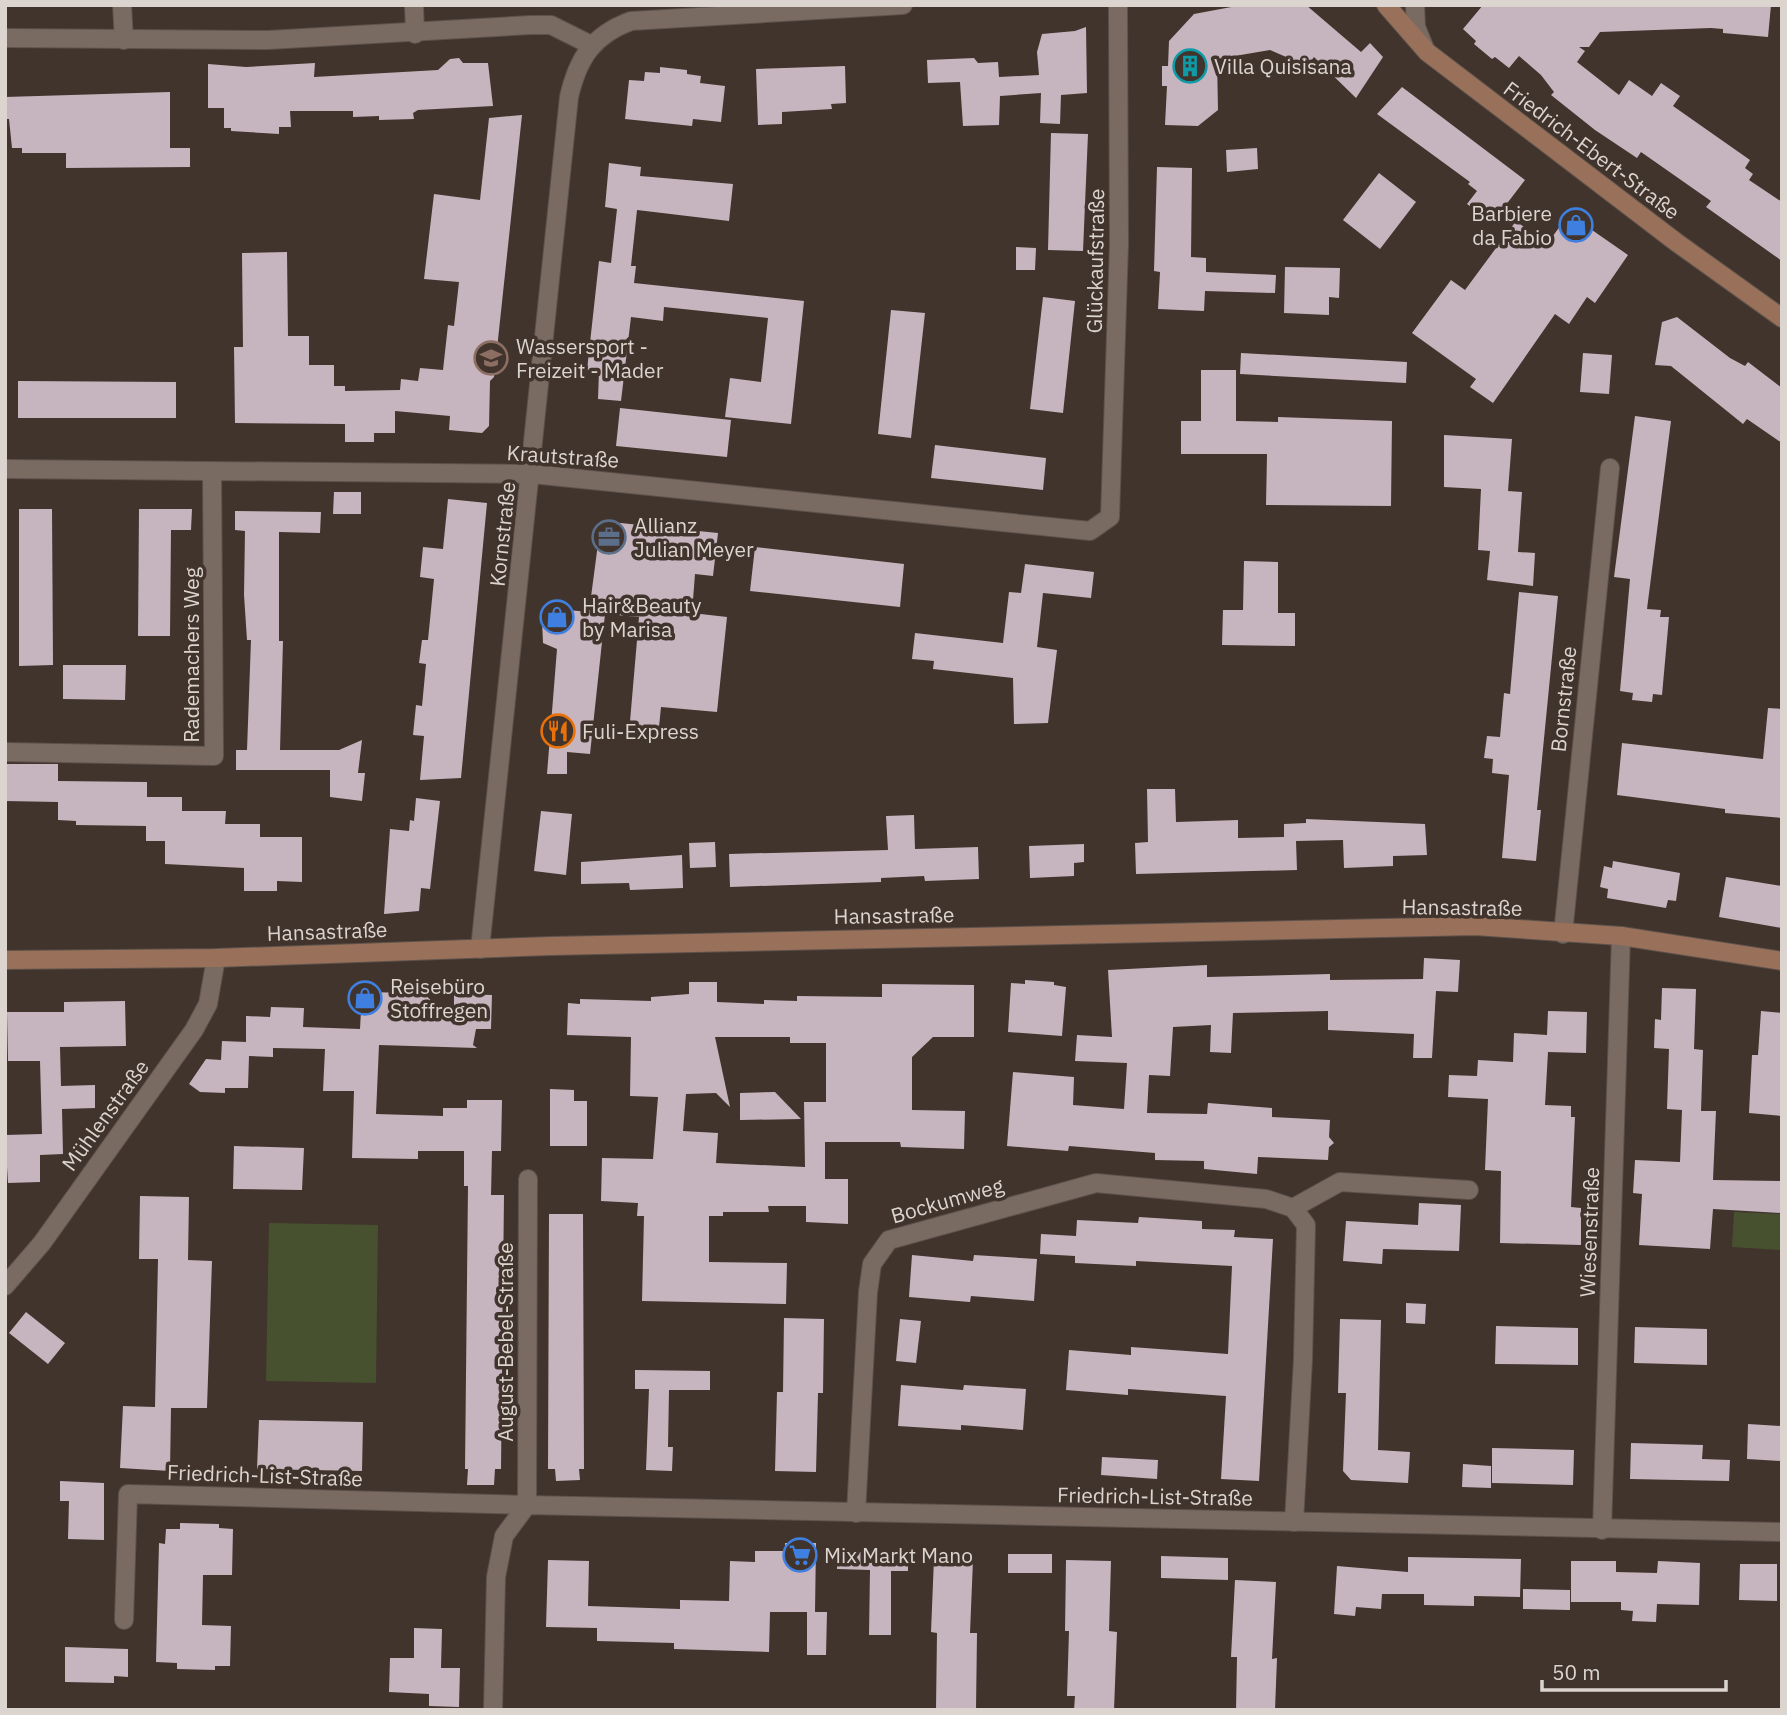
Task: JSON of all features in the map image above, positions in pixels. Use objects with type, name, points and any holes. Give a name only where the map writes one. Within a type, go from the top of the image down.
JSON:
[{"type":"main road","name":"Friedrich-Ebert-Straße","points":[[1385,5],[1427,52],[1676,242],[1782,318]]},
{"type":"main road","name":"Hansastraße","points":[[5,960],[216,958],[1449,927],[1621,936],[1782,961]]},
{"type":"street","points":[[122,5],[124,40]]},
{"type":"street","points":[[414,5],[415,34]]},
{"type":"street","points":[[5,38],[268,40],[551,25],[591,45],[614,27],[644,19],[903,5]]},
{"type":"street","name":"Glückaufstraße","points":[[1110,517],[1119,244],[1118,5]]},
{"type":"street","points":[[1415,5],[1416,27],[1427,52]]},
{"type":"street","name":"Kornstraße","points":[[480,950],[532,474],[569,97],[581,57],[591,45]]},
{"type":"street","name":"Bornstraße","points":[[1563,934],[1610,468]]},
{"type":"street","name":"Krautstraße","points":[[5,469],[532,474],[1090,531],[1110,517]]},
{"type":"street","name":"Rademachers Weg","points":[[5,752],[214,756],[212,471]]},
{"type":"street","name":"Wiesenstraße","points":[[1602,1530],[1621,936]]},
{"type":"street","name":"Mühlenstraße","points":[[5,1286],[42,1243],[194,1030],[208,1004],[216,958]]},
{"type":"street","name":"August-Bebel-Straße","points":[[527,1505],[528,1179]]},
{"type":"street","points":[[1294,1521],[1303,1359],[1306,1226],[1293,1208],[1340,1182],[1469,1190]]},
{"type":"street","name":"Bockumweg","points":[[856,1513],[868,1292],[872,1264],[889,1240],[1096,1183],[1266,1199],[1293,1208]]},
{"type":"street","name":"Friedrich-List-Straße","points":[[124,1620],[128,1494],[856,1513],[1782,1532]]},
{"type":"street","points":[[492,1710],[496,1577],[504,1536],[527,1505]]},
{"type":"green space","points":[[1734,1212],[1782,1214],[1782,1250],[1732,1247]]},
{"type":"green space","points":[[269,1223],[378,1225],[376,1383],[266,1381]]},
{"type":"building","name":"Villa Quisisana","points":[[1242,5],[1306,5],[1361,52],[1370,43],[1383,57],[1356,98],[1314,57],[1307,66],[1270,50],[1217,59],[1218,110],[1198,126],[1165,125],[1167,86],[1162,86],[1162,66],[1168,66],[1169,41],[1194,14]]},
{"type":"building","points":[[1483,5],[1771,5],[1768,37],[1723,33],[1723,29],[1711,28],[1600,32],[1589,47],[1579,47],[1585,51],[1577,62],[1619,95],[1629,80],[1652,96],[1661,83],[1680,96],[1673,106],[1750,160],[1745,168],[1753,174],[1749,180],[1782,202],[1782,261],[1706,207],[1711,201],[1641,152],[1637,158],[1595,130],[1551,95],[1554,92],[1541,75],[1519,56],[1509,68],[1495,57],[1492,59],[1474,44],[1476,41],[1463,29]]},
{"type":"building","points":[[1086,27],[1087,93],[1061,95],[1060,124],[1040,123],[1041,93],[1000,96],[999,125],[963,126],[960,82],[928,83],[927,60],[974,58],[978,63],[998,62],[999,77],[1039,75],[1037,52],[1042,34],[1075,31]]},
{"type":"building","points":[[459,58],[463,63],[488,63],[493,106],[418,110],[413,113],[414,119],[379,120],[379,116],[353,117],[353,111],[290,111],[291,127],[279,127],[279,134],[231,131],[231,128],[224,128],[224,108],[208,108],[208,64],[246,67],[315,63],[314,77],[438,70],[450,59]]},
{"type":"building","points":[[845,66],[846,103],[831,104],[832,109],[782,112],[782,124],[758,125],[756,69]]},
{"type":"building","points":[[660,67],[687,70],[687,74],[701,76],[700,83],[725,86],[721,122],[693,119],[692,126],[625,119],[629,80],[644,81],[645,72],[660,73]]},
{"type":"building","points":[[1402,87],[1525,180],[1492,223],[1467,204],[1477,191],[1468,184],[1470,182],[1377,114]]},
{"type":"building","points":[[170,92],[170,148],[190,148],[190,167],[66,168],[66,153],[22,153],[22,148],[12,148],[9,119],[5,119],[5,97]]},
{"type":"building","points":[[522,115],[494,377],[490,381],[489,426],[482,433],[449,430],[450,416],[395,411],[395,433],[374,433],[374,442],[345,442],[345,424],[235,423],[234,347],[243,347],[242,253],[287,252],[288,336],[309,336],[309,365],[334,365],[334,386],[345,386],[345,391],[400,390],[401,379],[418,381],[420,368],[443,370],[448,325],[454,326],[459,282],[424,279],[434,194],[480,200],[489,118]]},
{"type":"building","points":[[1051,133],[1088,134],[1083,251],[1048,250]]},
{"type":"building","points":[[1257,148],[1258,169],[1227,172],[1226,150]]},
{"type":"building","points":[[609,163],[641,167],[640,176],[733,184],[729,221],[637,210],[631,266],[636,266],[634,283],[804,301],[791,424],[725,417],[730,378],[761,382],[768,318],[664,307],[663,321],[631,317],[621,401],[598,399],[599,371],[587,370],[599,261],[611,263],[617,209],[605,207]]},
{"type":"building","points":[[1157,167],[1192,168],[1191,257],[1206,258],[1206,272],[1276,275],[1275,293],[1205,291],[1204,311],[1158,309],[1160,272],[1154,271]]},
{"type":"building","points":[[1379,173],[1416,202],[1380,249],[1343,220]]},
{"type":"building","points":[[1569,214],[1628,255],[1595,303],[1587,297],[1569,324],[1555,314],[1493,403],[1470,387],[1476,379],[1412,333],[1451,280],[1465,290],[1516,221],[1547,244]]},
{"type":"building","points":[[1016,247],[1036,248],[1035,270],[1016,270]]},
{"type":"building","points":[[1285,267],[1340,268],[1339,298],[1329,297],[1329,315],[1284,313]]},
{"type":"building","points":[[1043,297],[1075,301],[1063,413],[1030,409]]},
{"type":"building","points":[[891,310],[925,313],[911,438],[878,434]]},
{"type":"building","points":[[1677,317],[1730,358],[1745,366],[1748,362],[1782,388],[1782,443],[1747,419],[1743,424],[1671,366],[1655,365],[1662,322]]},
{"type":"building","points":[[1241,353],[1407,362],[1406,383],[1240,374]]},
{"type":"building","points":[[1583,353],[1612,355],[1609,394],[1580,392]]},
{"type":"building","points":[[1201,370],[1236,370],[1236,421],[1278,422],[1278,417],[1392,421],[1391,506],[1266,505],[1267,454],[1181,454],[1181,421],[1201,421]]},
{"type":"building","points":[[18,381],[176,382],[176,418],[18,418]]},
{"type":"building","points":[[620,408],[731,420],[727,457],[616,446]]},
{"type":"building","points":[[1635,416],[1671,421],[1647,609],[1661,610],[1660,617],[1669,617],[1662,695],[1653,694],[1652,702],[1632,700],[1633,693],[1620,691],[1630,579],[1614,577]]},
{"type":"building","points":[[1444,435],[1512,439],[1508,491],[1522,492],[1518,552],[1535,553],[1533,586],[1487,580],[1490,551],[1478,550],[1481,489],[1444,487]]},
{"type":"building","points":[[935,445],[1046,458],[1043,490],[931,478]]},
{"type":"building","points":[[334,492],[361,492],[361,514],[333,514]]},
{"type":"building","points":[[448,499],[487,503],[461,778],[420,780],[424,736],[413,735],[416,705],[422,706],[426,664],[419,663],[422,640],[428,640],[434,579],[420,577],[423,547],[443,549]]},
{"type":"building","points":[[19,509],[52,509],[53,665],[19,666]]},
{"type":"building","points":[[139,509],[192,509],[191,530],[171,530],[170,636],[138,636]]},
{"type":"building","points":[[235,511],[321,512],[320,533],[279,532],[279,641],[283,641],[280,750],[339,750],[362,740],[358,773],[365,773],[362,801],[330,797],[330,770],[236,770],[236,750],[247,750],[251,640],[247,640],[244,595],[245,531],[235,530]]},
{"type":"building","points":[[601,521],[718,533],[713,576],[695,574],[692,613],[727,617],[717,712],[661,707],[659,727],[648,726],[648,734],[629,733],[639,617],[605,614],[590,754],[567,752],[567,774],[547,774],[557,649],[543,643],[542,620],[557,609],[589,612]]},
{"type":"building","points":[[755,547],[904,564],[900,607],[750,591]]},
{"type":"building","points":[[1244,561],[1278,562],[1278,613],[1295,613],[1295,646],[1222,645],[1223,610],[1243,610]]},
{"type":"building","points":[[1025,564],[1094,572],[1091,598],[1043,593],[1037,647],[1057,650],[1048,723],[1014,724],[1013,678],[933,669],[934,661],[912,659],[915,633],[1003,643],[1009,592],[1021,593]]},
{"type":"building","points":[[1519,592],[1558,596],[1537,810],[1541,810],[1536,861],[1502,858],[1509,775],[1492,773],[1493,759],[1484,758],[1487,736],[1500,737],[1504,693],[1510,694]]},
{"type":"building","points":[[63,665],[126,665],[125,700],[63,699]]},
{"type":"building","points":[[1768,708],[1782,709],[1782,818],[1725,813],[1725,809],[1617,795],[1622,743],[1763,759]]},
{"type":"building","points":[[5,764],[58,764],[58,781],[147,782],[147,797],[182,797],[182,811],[226,811],[225,824],[260,824],[260,837],[302,837],[302,882],[277,881],[277,891],[244,891],[244,868],[165,864],[165,841],[146,841],[146,826],[76,825],[76,821],[58,820],[58,802],[5,801]]},
{"type":"building","points":[[1147,789],[1175,789],[1176,822],[1238,820],[1238,838],[1284,837],[1284,824],[1306,823],[1306,819],[1425,824],[1427,855],[1393,856],[1393,866],[1344,868],[1343,840],[1296,841],[1297,870],[1136,874],[1135,843],[1148,842]]},
{"type":"building","points":[[416,798],[440,801],[430,889],[421,888],[419,911],[384,914],[390,829],[409,831],[410,820],[414,821]]},
{"type":"building","points":[[541,811],[572,814],[566,875],[534,871]]},
{"type":"building","points":[[914,815],[915,849],[978,847],[979,879],[925,881],[924,876],[881,878],[881,882],[730,887],[729,854],[888,850],[886,816]]},
{"type":"building","points":[[715,842],[716,867],[690,868],[689,843]]},
{"type":"building","points":[[1084,844],[1084,862],[1074,863],[1074,876],[1030,878],[1029,846]]},
{"type":"building","points":[[682,855],[683,888],[630,890],[629,883],[581,884],[581,862]]},
{"type":"building","points":[[1613,861],[1680,873],[1676,901],[1668,900],[1666,908],[1607,898],[1608,889],[1600,887],[1604,866],[1612,868]]},
{"type":"building","points":[[1726,877],[1782,886],[1782,928],[1719,917]]},
{"type":"building","points":[[1424,958],[1460,960],[1458,992],[1436,991],[1432,1058],[1413,1058],[1414,1034],[1328,1030],[1328,1011],[1233,1013],[1231,1053],[1210,1052],[1211,1025],[1173,1027],[1170,1076],[1149,1075],[1147,1113],[1207,1114],[1208,1103],[1272,1108],[1272,1117],[1330,1120],[1329,1137],[1334,1143],[1329,1147],[1328,1160],[1258,1157],[1257,1174],[1204,1169],[1204,1161],[1155,1160],[1155,1153],[1069,1146],[1068,1151],[1007,1146],[1013,1072],[1074,1077],[1073,1105],[1124,1109],[1127,1063],[1075,1061],[1077,1035],[1112,1037],[1108,970],[1207,965],[1207,977],[1330,974],[1330,980],[1423,979]]},
{"type":"building","points":[[1025,980],[1054,982],[1054,985],[1066,987],[1062,1036],[1008,1032],[1011,983],[1025,984]]},
{"type":"building","points":[[689,982],[717,982],[717,1002],[764,1004],[764,1000],[797,1001],[797,996],[882,997],[882,984],[974,985],[974,1037],[933,1037],[912,1057],[912,1110],[965,1111],[964,1149],[901,1147],[900,1142],[825,1142],[825,1179],[848,1179],[848,1224],[806,1222],[806,1206],[768,1206],[769,1212],[723,1212],[723,1216],[709,1216],[709,1262],[787,1263],[786,1304],[642,1301],[644,1216],[637,1216],[638,1203],[601,1201],[602,1158],[653,1159],[658,1097],[630,1096],[631,1037],[567,1035],[568,1003],[580,1004],[580,999],[651,1001],[651,997],[689,994]],"holes":[[[715,1037],[790,1037],[790,1043],[826,1043],[826,1102],[804,1102],[805,1167],[716,1163],[718,1133],[683,1131],[686,1094],[716,1093],[730,1107]]]},
{"type":"building","points":[[1662,988],[1696,989],[1694,1049],[1703,1050],[1701,1111],[1716,1111],[1713,1180],[1782,1181],[1782,1213],[1713,1209],[1710,1249],[1639,1245],[1642,1194],[1633,1193],[1635,1160],[1680,1162],[1682,1110],[1667,1109],[1669,1049],[1654,1048],[1655,1019],[1661,1020]]},
{"type":"building","points":[[420,989],[454,1025],[454,994],[492,995],[491,1029],[476,1029],[473,1045],[477,1048],[379,1045],[376,1114],[443,1116],[443,1108],[467,1108],[467,1100],[502,1100],[501,1151],[492,1151],[491,1195],[504,1195],[501,1469],[495,1469],[494,1485],[467,1485],[468,1469],[465,1469],[468,1186],[464,1186],[464,1151],[418,1151],[418,1159],[352,1158],[354,1091],[323,1091],[325,1049],[273,1048],[273,1057],[249,1056],[248,1088],[225,1088],[225,1093],[200,1092],[189,1084],[206,1059],[221,1060],[222,1041],[246,1042],[246,1016],[270,1017],[271,1007],[304,1008],[303,1027],[360,1029],[362,992],[416,993]]},
{"type":"building","points":[[125,1001],[126,1046],[60,1047],[61,1086],[95,1085],[95,1108],[62,1109],[63,1154],[40,1155],[40,1182],[8,1183],[5,1135],[42,1134],[40,1061],[8,1061],[7,1012],[64,1012],[64,1002]]},
{"type":"building","points":[[1548,1011],[1587,1012],[1586,1053],[1548,1052],[1545,1105],[1571,1106],[1571,1117],[1575,1117],[1571,1207],[1581,1208],[1581,1245],[1500,1243],[1501,1171],[1485,1170],[1488,1099],[1448,1097],[1449,1075],[1477,1076],[1478,1060],[1513,1062],[1514,1033],[1547,1035]]},
{"type":"building","points":[[1761,1011],[1782,1013],[1782,1116],[1749,1113],[1752,1055],[1758,1055]]},
{"type":"building","points":[[550,1089],[574,1090],[574,1101],[587,1101],[587,1146],[550,1146]]},
{"type":"building","points":[[775,1092],[801,1119],[740,1120],[740,1093]]},
{"type":"building","points":[[234,1146],[304,1148],[302,1190],[233,1189]]},
{"type":"building","points":[[140,1196],[189,1197],[188,1260],[212,1261],[207,1408],[171,1408],[170,1471],[120,1468],[123,1406],[155,1407],[158,1259],[139,1259]]},
{"type":"building","points":[[1419,1203],[1461,1205],[1459,1251],[1383,1249],[1382,1264],[1343,1261],[1346,1221],[1418,1225]]},
{"type":"building","points":[[549,1214],[583,1214],[584,1469],[579,1469],[580,1480],[556,1481],[555,1469],[548,1469]]},
{"type":"building","points":[[1139,1217],[1202,1221],[1202,1229],[1235,1230],[1234,1237],[1273,1239],[1259,1481],[1221,1479],[1226,1396],[1128,1389],[1128,1395],[1066,1390],[1069,1350],[1131,1355],[1131,1347],[1228,1354],[1232,1266],[1136,1261],[1136,1266],[1075,1263],[1075,1256],[1040,1254],[1041,1234],[1076,1236],[1077,1220],[1138,1223]]},
{"type":"building","points":[[912,1255],[973,1261],[974,1255],[1037,1259],[1034,1301],[971,1296],[970,1302],[909,1297]]},
{"type":"building","points":[[1406,1303],[1426,1304],[1425,1324],[1406,1323]]},
{"type":"building","points":[[26,1312],[65,1343],[48,1364],[9,1333]]},
{"type":"building","points":[[784,1318],[824,1319],[823,1393],[818,1393],[816,1472],[775,1471],[777,1392],[783,1392]]},
{"type":"building","points":[[900,1319],[921,1321],[916,1363],[896,1361]]},
{"type":"building","points":[[1340,1319],[1381,1320],[1378,1450],[1410,1452],[1408,1483],[1351,1480],[1343,1471],[1346,1393],[1338,1393]]},
{"type":"building","points":[[1496,1326],[1578,1328],[1578,1365],[1495,1364]]},
{"type":"building","points":[[1635,1327],[1707,1329],[1707,1365],[1634,1363]]},
{"type":"building","points":[[635,1370],[710,1371],[710,1390],[669,1390],[668,1447],[673,1447],[672,1471],[646,1470],[649,1389],[635,1389]]},
{"type":"building","points":[[901,1385],[963,1390],[964,1385],[1026,1389],[1023,1430],[961,1425],[961,1430],[898,1426]]},
{"type":"building","points":[[259,1420],[363,1422],[362,1471],[257,1469]]},
{"type":"building","points":[[1748,1424],[1782,1426],[1782,1461],[1747,1459]]},
{"type":"building","points":[[1631,1443],[1703,1445],[1702,1459],[1730,1460],[1729,1481],[1630,1479]]},
{"type":"building","points":[[1492,1448],[1574,1450],[1573,1485],[1492,1483]]},
{"type":"building","points":[[1102,1457],[1158,1460],[1157,1479],[1101,1475]]},
{"type":"building","points":[[1463,1464],[1491,1466],[1491,1488],[1462,1487]]},
{"type":"building","points":[[60,1481],[104,1483],[104,1540],[68,1539],[69,1501],[60,1501]]},
{"type":"building","points":[[180,1523],[219,1524],[219,1528],[233,1529],[232,1575],[203,1575],[202,1625],[231,1626],[230,1666],[215,1666],[215,1670],[177,1669],[177,1663],[156,1662],[159,1543],[165,1544],[166,1529],[180,1529]]},
{"type":"building","points":[[785,1543],[816,1543],[815,1612],[827,1612],[826,1655],[807,1655],[807,1612],[770,1612],[769,1652],[674,1649],[674,1643],[597,1641],[597,1628],[546,1627],[548,1560],[589,1561],[588,1606],[680,1609],[680,1600],[729,1601],[730,1561],[755,1562],[755,1551],[785,1551]]},
{"type":"building","points":[[837,1552],[908,1552],[908,1571],[891,1571],[891,1635],[869,1635],[870,1570],[837,1569]]},
{"type":"building","points":[[1008,1554],[1052,1554],[1052,1573],[1008,1573]]},
{"type":"building","points":[[1161,1556],[1228,1558],[1228,1580],[1161,1578]]},
{"type":"building","points":[[1408,1557],[1521,1559],[1520,1597],[1474,1596],[1474,1606],[1424,1605],[1424,1594],[1382,1594],[1381,1609],[1356,1607],[1355,1616],[1334,1614],[1337,1566],[1408,1572]]},
{"type":"building","points":[[934,1558],[973,1560],[970,1633],[977,1633],[976,1710],[936,1709],[937,1633],[931,1632]]},
{"type":"building","points":[[1066,1560],[1111,1561],[1109,1631],[1117,1632],[1114,1710],[1074,1710],[1075,1696],[1067,1696],[1069,1631],[1065,1631]]},
{"type":"building","points":[[1571,1561],[1616,1561],[1616,1572],[1657,1573],[1658,1561],[1700,1563],[1699,1605],[1657,1604],[1656,1622],[1632,1621],[1633,1611],[1621,1610],[1621,1602],[1571,1602]]},
{"type":"building","points":[[1740,1564],[1777,1564],[1777,1601],[1739,1600]]},
{"type":"building","points":[[1235,1580],[1276,1582],[1272,1659],[1277,1658],[1275,1710],[1236,1710],[1237,1657],[1231,1657]]},
{"type":"building","points":[[1523,1589],[1570,1590],[1570,1610],[1523,1609]]},
{"type":"building","points":[[414,1628],[442,1629],[441,1668],[460,1668],[459,1707],[429,1706],[429,1694],[389,1692],[390,1658],[414,1658]]},
{"type":"building","points":[[65,1647],[128,1649],[128,1677],[114,1676],[114,1683],[65,1682]]},
{"type":"place","name":"Villa Quisisana","points":[[1190,66]]},
{"type":"place","name":"Barbiere da Fabio","points":[[1576,225]]},
{"type":"place","name":"Wassersport - Freizeit - Mader","points":[[491,358]]},
{"type":"place","name":"Allianz Julian Meyer","points":[[609,537]]},
{"type":"place","name":"Hair&Beauty by Marisa","points":[[557,617]]},
{"type":"place","name":"Fuli-Express","points":[[558,731]]},
{"type":"place","name":"Reisebüro Stoffregen","points":[[365,998]]},
{"type":"place","name":"Mix Markt Mano","points":[[800,1555]]}]
